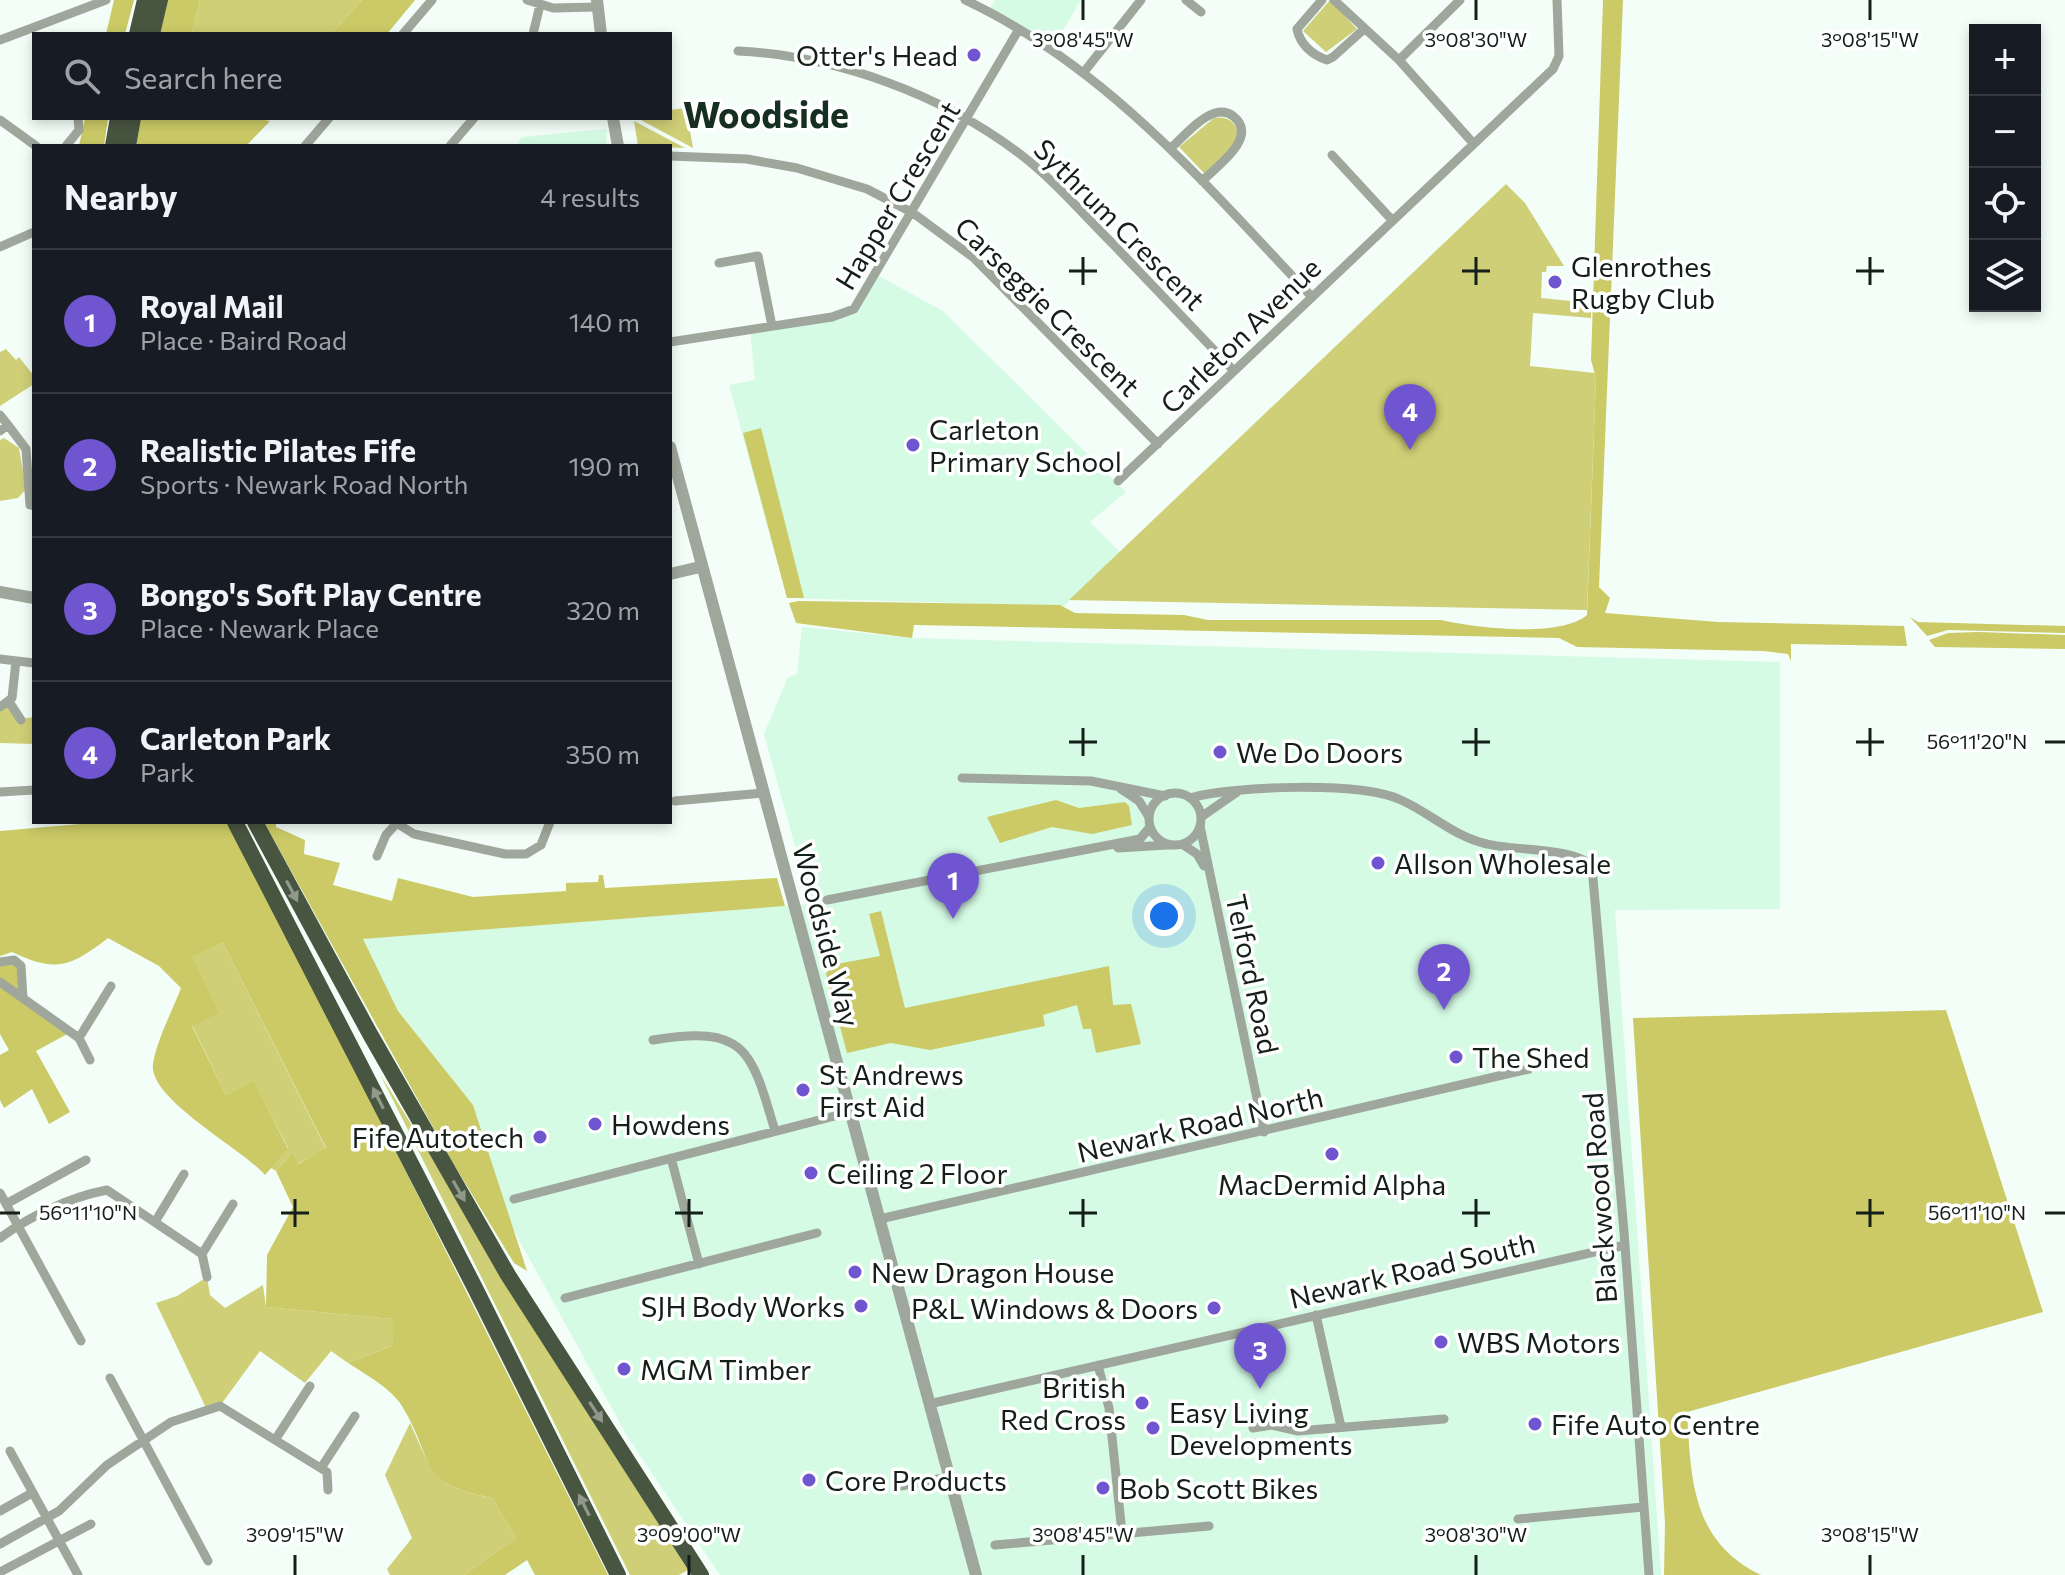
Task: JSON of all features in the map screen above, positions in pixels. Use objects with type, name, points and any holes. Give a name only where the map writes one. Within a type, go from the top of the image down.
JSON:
[{"type":"highway","points":[[137,32],[145,0]]},
{"type":"highway","points":[[152,32],[160,0]]},
{"type":"highway","points":[[113,144],[118,120]]},
{"type":"highway","points":[[128,144],[133,120]]},
{"type":"highway","points":[[236,824],[454,1246],[618,1575]]},
{"type":"highway","points":[[256,824],[370,1034],[508,1275],[701,1575]]},
{"type":"street","points":[[0,40],[106,0]]},
{"type":"street","points":[[405,32],[432,0]]},
{"type":"street","points":[[527,0],[540,5],[597,3],[601,32]]},
{"type":"street","points":[[965,0],[1019,29],[1084,72],[1170,149],[1311,296]]},
{"type":"street","points":[[1084,72],[1141,0]]},
{"type":"street","points":[[1186,0],[1201,12]]},
{"type":"street","points":[[1322,0],[1297,29],[1302,41],[1314,54],[1327,60],[1363,30]]},
{"type":"street","points":[[1334,0],[1399,60],[1473,143]]},
{"type":"street","points":[[1399,60],[1460,0]]},
{"type":"street","name":"Carleton Avenue","points":[[1118,481],[1557,63],[1557,0]]},
{"type":"street","points":[[533,32],[540,5]]},
{"type":"street","name":"Happer Crescent","points":[[672,342],[842,315],[854,309],[1019,29]]},
{"type":"street","name":"Sythrum Crescent","points":[[738,51],[803,60],[861,73],[917,94],[1019,153],[1061,191],[1234,371]]},
{"type":"street","points":[[1170,149],[1213,113],[1226,112],[1236,119],[1241,130],[1240,143],[1202,181]]},
{"type":"street","points":[[0,120],[33,144]]},
{"type":"street","points":[[68,144],[79,130],[78,120]]},
{"type":"street","points":[[307,144],[327,120]]},
{"type":"street","points":[[452,144],[472,120]]},
{"type":"street","points":[[613,120],[618,144]]},
{"type":"street","points":[[1332,155],[1392,220]]},
{"type":"street","name":"Carseggie Crescent","points":[[672,156],[747,159],[810,171],[867,189],[913,213],[974,258],[1158,444]]},
{"type":"street","points":[[0,247],[32,233]]},
{"type":"street","points":[[719,263],[758,256],[772,326]]},
{"type":"street","points":[[0,415],[4,428],[26,449],[32,505]]},
{"type":"street","name":"Woodside Way","points":[[672,455],[976,1575]]},
{"type":"street","points":[[672,574],[700,567]]},
{"type":"street","points":[[0,592],[32,598]]},
{"type":"street","points":[[0,659],[32,663]]},
{"type":"street","points":[[16,661],[5,705],[21,720]]},
{"type":"street","points":[[962,778],[1115,784],[1165,796],[1176,794],[1190,798],[1240,790]]},
{"type":"street","points":[[1115,784],[1139,801],[1158,839],[1171,845]]},
{"type":"street","points":[[0,792],[32,790]]},
{"type":"street","points":[[1089,849],[1182,844],[1194,837],[1200,821],[1214,804],[1240,790]]},
{"type":"street","name":"Blackwood Road","points":[[1240,790],[1384,793],[1415,807],[1461,838],[1503,848],[1583,858],[1592,867],[1625,1245],[1649,1575]]},
{"type":"street","points":[[675,801],[763,793]]},
{"type":"street","points":[[827,900],[1140,839],[1150,822],[1152,808],[1165,796]]},
{"type":"street","points":[[1190,798],[1200,821]]},
{"type":"street","name":"Telford Road","points":[[1200,821],[1208,872],[1264,1132]]},
{"type":"street","points":[[377,856],[386,835],[395,824]]},
{"type":"street","points":[[398,824],[414,834],[517,855],[541,845],[549,824]]},
{"type":"street","name":"Telford Road","points":[[1182,844],[1197,854],[1208,872]]},
{"type":"street","points":[[0,962],[14,960],[21,966],[23,998]]},
{"type":"street","points":[[0,982],[79,1038],[90,1060]]},
{"type":"street","points":[[79,1038],[111,986]]},
{"type":"street","points":[[653,1040],[696,1033],[719,1036],[742,1049],[762,1088],[775,1131]]},
{"type":"street","name":"Newark Road North","points":[[880,1219],[1529,1069]]},
{"type":"street","points":[[514,1199],[850,1112]]},
{"type":"street","points":[[671,1158],[699,1264]]},
{"type":"street","points":[[6,1204],[86,1160]]},
{"type":"street","points":[[155,1222],[184,1174]]},
{"type":"street","points":[[0,1238],[17,1226],[86,1194],[107,1190],[202,1254],[207,1277]]},
{"type":"street","points":[[0,1193],[81,1341]]},
{"type":"street","points":[[202,1254],[233,1204]]},
{"type":"street","points":[[565,1298],[817,1233]]},
{"type":"street","name":"Newark Road South","points":[[929,1404],[1625,1245]]},
{"type":"street","points":[[1316,1315],[1341,1427]]},
{"type":"street","points":[[1098,1365],[1109,1404],[1122,1533]]},
{"type":"street","points":[[110,1378],[208,1561]]},
{"type":"street","points":[[275,1440],[310,1386]]},
{"type":"street","points":[[0,1544],[59,1511],[107,1465],[171,1422],[220,1406],[327,1472],[328,1490]]},
{"type":"street","points":[[321,1468],[355,1416]]},
{"type":"street","points":[[1253,1428],[1272,1425],[1298,1431],[1444,1419]]},
{"type":"street","points":[[10,1451],[78,1575]]},
{"type":"street","points":[[901,1486],[949,1477]]},
{"type":"street","points":[[0,1511],[32,1493]]},
{"type":"street","points":[[1518,1519],[1643,1507]]},
{"type":"street","points":[[0,1572],[91,1524]]},
{"type":"street","points":[[995,1545],[1209,1526]]},
{"type":"shaded area","points":[[114,0],[134,0],[126,32],[106,32]]},
{"type":"shaded area","points":[[168,0],[200,0],[192,32],[160,32]]},
{"type":"shaded area","points":[[200,0],[362,0],[333,32],[192,32]]},
{"type":"shaded area","points":[[362,0],[415,0],[389,32],[333,32]]},
{"type":"shaded area","points":[[995,0],[1081,0],[1051,50],[988,11]]},
{"type":"shaded area","points":[[1330,0],[1357,29],[1326,52],[1303,31]]},
{"type":"shaded area","points":[[1603,0],[1623,0],[1599,587],[1610,598],[1605,613],[1718,622],[1904,626],[1907,646],[1791,644],[1791,661],[1788,654],[1763,651],[1577,647],[1559,638],[914,625],[912,638],[796,623],[789,603],[798,601],[1060,605],[1075,613],[1184,615],[1208,620],[1441,620],[1517,629],[1558,627],[1587,615],[1596,378],[1591,360]]},
{"type":"shaded area","points":[[686,108],[693,148],[641,120],[672,120],[672,110]]},
{"type":"shaded area","points":[[1214,118],[1232,122],[1237,136],[1229,150],[1205,174],[1179,147]]},
{"type":"shaded area","points":[[85,120],[108,120],[104,144],[79,144]]},
{"type":"shaded area","points":[[141,120],[270,121],[248,144],[136,144]]},
{"type":"shaded area","points":[[634,121],[685,148],[672,147],[672,144],[638,144]]},
{"type":"shaded area","points":[[607,129],[606,144],[518,144],[521,137]]},
{"type":"shaded area","points":[[1506,184],[1525,203],[1564,266],[1547,266],[1546,272],[1542,272],[1541,298],[1591,303],[1591,318],[1533,313],[1530,366],[1595,373],[1587,610],[1069,600]]},
{"type":"shaded area","name":"Carleton Primary School","points":[[877,275],[943,311],[1126,492],[1090,522],[1120,552],[1064,606],[787,598],[729,385],[755,380],[750,330],[849,313]]},
{"type":"shaded area","points":[[6,349],[16,360],[19,357],[32,373],[32,385],[0,406],[0,352]]},
{"type":"shaded area","points":[[761,428],[804,598],[787,598],[743,433]]},
{"type":"shaded area","points":[[4,438],[19,448],[26,489],[18,498],[0,501],[0,440]]},
{"type":"shaded area","points":[[1910,617],[1918,622],[2065,626],[2065,633],[1948,630],[1927,636]]},
{"type":"shaded area","points":[[802,627],[912,638],[1780,662],[1780,909],[1615,910],[1661,1575],[720,1575],[626,1434],[512,1227],[473,1105],[398,1011],[362,939],[811,904],[764,734],[788,677],[797,674]]},
{"type":"shaded area","points":[[1948,633],[2065,635],[2065,649],[1935,647],[1929,640]]},
{"type":"shaded area","points":[[6,705],[21,719],[32,717],[32,744],[0,743],[0,707]]},
{"type":"shaded area","points":[[1056,800],[1079,808],[1125,802],[1129,806],[1132,825],[1092,834],[1052,827],[1000,843],[987,817]]},
{"type":"shaded area","points":[[80,824],[232,824],[608,1575],[535,1575],[527,1560],[505,1575],[464,1575],[516,1538],[492,1498],[467,1492],[439,1477],[425,1456],[398,1400],[378,1382],[348,1363],[392,1346],[393,1319],[266,1307],[267,1255],[293,1207],[276,1171],[292,1153],[298,1164],[326,1148],[223,943],[192,957],[219,1013],[192,1026],[226,1095],[254,1081],[288,1149],[265,1175],[180,1108],[155,1078],[155,1055],[181,988],[159,966],[108,938],[73,961],[63,964],[41,963],[12,952],[0,956],[0,831]]},
{"type":"shaded area","points":[[265,824],[276,824],[276,827],[305,840],[304,854],[340,863],[333,885],[392,901],[398,878],[473,897],[566,891],[566,883],[598,882],[599,875],[603,875],[605,888],[777,878],[785,906],[363,939],[398,1011],[473,1105],[527,1271],[514,1263],[453,1163]]},
{"type":"shaded area","points":[[881,911],[905,1008],[1109,966],[1113,1005],[1131,1004],[1141,1044],[1096,1053],[1091,1029],[1083,1029],[1077,1005],[1043,1015],[1045,1026],[930,1050],[891,1043],[847,1053],[826,974],[831,965],[880,956],[869,914]]},
{"type":"shaded area","points":[[223,943],[326,1149],[297,1164],[291,1154],[276,1171],[271,1168],[288,1148],[254,1082],[226,1095],[192,1025],[191,957]]},
{"type":"shaded area","points":[[0,962],[21,966],[24,998],[71,1032],[36,1051],[70,1112],[49,1124],[32,1089],[4,1108],[0,1100],[0,1055],[9,1050],[0,1034]]},
{"type":"shaded area","points":[[1946,1010],[2043,1312],[1687,1412],[1694,1485],[1708,1527],[1738,1561],[1761,1575],[1664,1575],[1665,1523],[1633,1018]]},
{"type":"shaded area","points":[[380,1074],[688,1570],[679,1575],[630,1575]]},
{"type":"shaded area","points":[[207,1277],[210,1295],[225,1308],[263,1285],[266,1307],[394,1319],[392,1346],[348,1363],[331,1351],[305,1383],[260,1351],[220,1406],[207,1410],[156,1303],[177,1296]]},
{"type":"shaded area","points":[[410,1423],[424,1455],[438,1476],[457,1489],[492,1498],[516,1538],[464,1575],[390,1575],[387,1569],[412,1538],[385,1475]]},
{"type":"place","name":"Otter's Head","points":[[974,55]]},
{"type":"place","name":"Glenrothes Rugby Club","points":[[1555,282]]},
{"type":"place","name":"Carleton Primary School","points":[[913,445]]},
{"type":"place","name":"Carleton Park","points":[[1410,450]]},
{"type":"place","name":"We Do Doors","points":[[1220,752]]},
{"type":"place","name":"Allson Wholesale","points":[[1378,863]]},
{"type":"place","name":"Royal Mail","points":[[953,919]]},
{"type":"place","name":"Realistic Pilates Fife","points":[[1444,1010]]},
{"type":"place","name":"The Shed","points":[[1456,1057]]},
{"type":"place","name":"St Andrews First Aid","points":[[803,1090]]},
{"type":"place","name":"Howdens","points":[[595,1124]]},
{"type":"place","name":"Fife Autotech","points":[[540,1137]]},
{"type":"place","name":"MacDermid Alpha","points":[[1332,1154]]},
{"type":"place","name":"Ceiling 2 Floor","points":[[811,1173]]},
{"type":"place","name":"New Dragon House","points":[[855,1272]]},
{"type":"place","name":"SJH Body Works","points":[[861,1306]]},
{"type":"place","name":"P&L Windows & Doors","points":[[1214,1308]]},
{"type":"place","name":"WBS Motors","points":[[1441,1342]]},
{"type":"place","name":"MGM Timber","points":[[624,1369]]},
{"type":"place","name":"Bongo's Soft Play Centre","points":[[1260,1389]]},
{"type":"place","name":"British Red Cross","points":[[1142,1403]]},
{"type":"place","name":"Fife Auto Centre","points":[[1535,1424]]},
{"type":"place","name":"Easy Living Developments","points":[[1153,1428]]},
{"type":"place","name":"Core Products","points":[[809,1480]]},
{"type":"place","name":"Bob Scott Bikes","points":[[1103,1488]]},
{"type":"district","name":"Woodside","points":[[766,113]]}]
